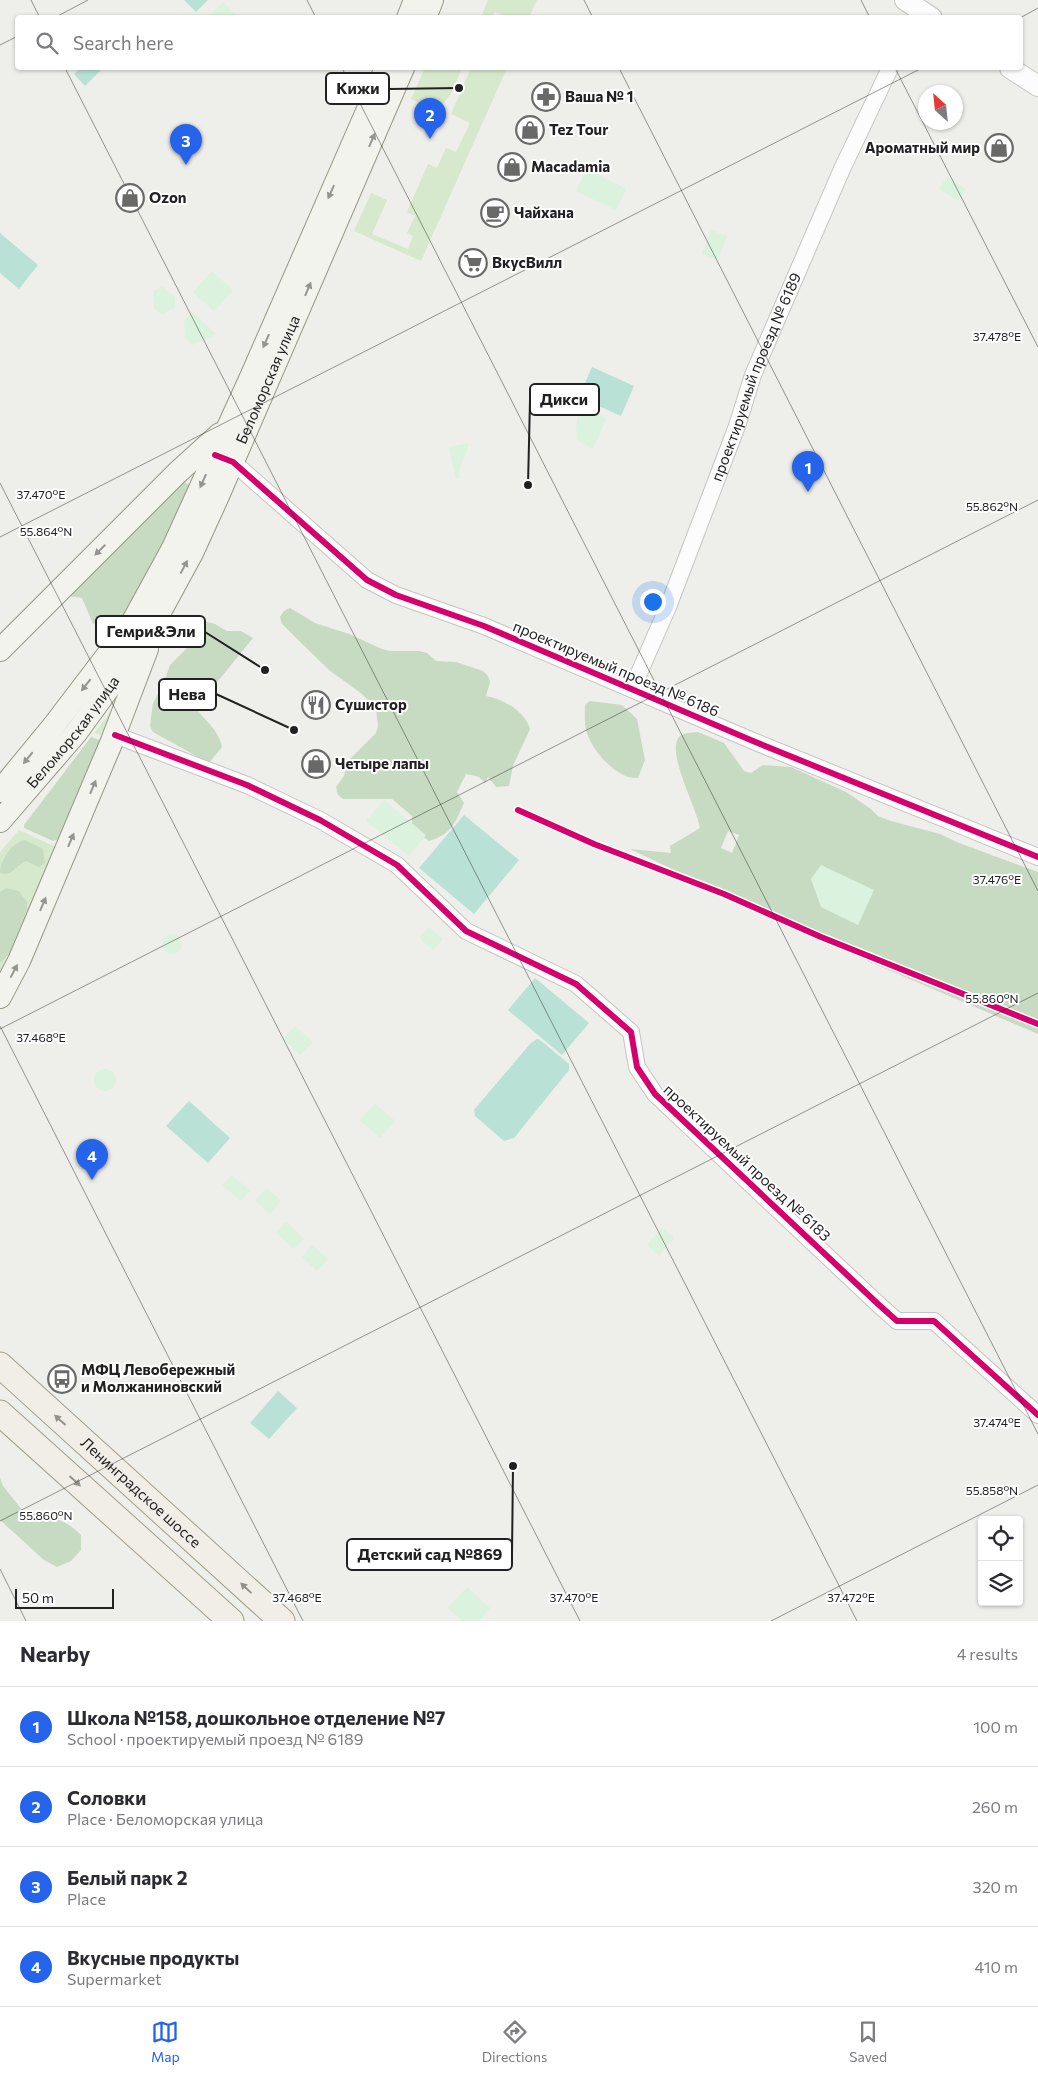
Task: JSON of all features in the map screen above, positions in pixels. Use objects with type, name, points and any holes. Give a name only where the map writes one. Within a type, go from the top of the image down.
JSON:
[{"type":"main road","points":[[409,15],[415,0]]},
{"type":"main road","points":[[426,15],[432,0]]},
{"type":"main road","name":"Беломорская улица","points":[[0,821],[76,732],[115,680],[161,610],[192,553],[224,458],[231,421],[385,70]]},
{"type":"main road","name":"Беломорская улица","points":[[0,791],[56,724],[132,623],[224,458],[402,70]]},
{"type":"main road","points":[[0,650],[231,421]]},
{"type":"main road","points":[[0,997],[19,962],[115,735],[161,610]]},
{"type":"main road","name":"Ленинградское шоссе","points":[[0,1365],[282,1621]]},
{"type":"main road","points":[[0,1413],[231,1621]]},
{"type":"street","name":"проектируемый проезд № 6189","points":[[632,689],[668,607],[737,426],[753,375],[842,169],[889,70]]},
{"type":"street","points":[[1013,70],[1038,86]]},
{"type":"street","name":"проектируемый проезд № 6186","points":[[224,458],[367,580],[396,595],[484,626],[863,787],[1038,858]]},
{"type":"street","name":"проектируемый проезд № 6183","points":[[115,735],[247,785],[320,820],[397,865],[466,931],[576,984],[631,1032],[637,1067],[655,1094],[878,1304],[897,1321],[934,1321],[1038,1415]]},
{"type":"green space","points":[[184,0],[208,0],[196,12]]},
{"type":"green space","points":[[488,0],[537,0],[530,15],[502,15],[495,12],[493,15],[482,15]]},
{"type":"green space","points":[[223,2],[237,15],[210,15]]},
{"type":"green space","points":[[79,70],[101,70],[85,86],[74,74]]},
{"type":"green space","points":[[424,70],[461,70],[451,94],[437,111],[411,99]]},
{"type":"green space","points":[[470,70],[506,70],[421,261],[354,231],[371,193],[387,200],[372,234],[408,249],[413,236],[407,233],[415,216],[407,212],[428,164],[437,168],[446,148],[456,152],[470,123],[451,114]]},
{"type":"green space","points":[[587,169],[626,189],[616,210],[576,191]]},
{"type":"green space","points":[[947,177],[966,189],[958,201],[939,189]]},
{"type":"green space","points":[[711,230],[727,236],[717,260],[702,254]]},
{"type":"green space","points":[[0,233],[38,265],[19,289],[0,273]]},
{"type":"green space","points":[[212,271],[233,290],[214,311],[193,292]]},
{"type":"green space","points":[[162,286],[175,297],[175,307],[162,315],[154,308],[153,291]]},
{"type":"green space","points":[[192,312],[216,334],[193,345],[185,338],[184,320]]},
{"type":"green space","points":[[592,367],[634,386],[621,416],[579,397]]},
{"type":"green space","points":[[579,406],[606,418],[593,449],[577,440],[576,429]]},
{"type":"green space","points":[[468,443],[467,451],[460,467],[459,478],[456,479],[449,447]]},
{"type":"green space","points":[[183,481],[194,488],[123,619],[110,619],[93,624],[82,598],[68,596]]},
{"type":"green space","points":[[290,608],[315,623],[349,634],[382,649],[390,651],[419,651],[427,653],[436,661],[456,662],[483,671],[488,676],[490,682],[486,696],[506,703],[518,711],[530,729],[513,766],[509,786],[496,787],[488,777],[485,783],[479,777],[466,774],[457,792],[464,803],[455,822],[443,835],[429,841],[412,829],[412,816],[392,799],[343,799],[338,795],[336,787],[344,776],[347,762],[376,733],[378,726],[376,708],[362,694],[329,670],[282,624],[280,617],[284,611]]},
{"type":"green space","points":[[195,619],[215,624],[227,631],[241,631],[253,638],[196,708],[215,731],[222,747],[209,763],[153,732],[150,726],[153,703],[163,685],[170,665],[189,646]]},
{"type":"green space","points":[[120,700],[105,736],[94,733]]},
{"type":"green space","points":[[590,701],[622,705],[637,719],[645,760],[638,778],[630,777],[615,770],[600,756],[590,740],[585,723],[585,705]]},
{"type":"green space","points":[[698,732],[724,743],[744,771],[751,773],[763,765],[791,767],[846,792],[878,816],[940,834],[959,843],[1038,872],[1038,1034],[842,950],[630,849],[671,853],[670,846],[700,828],[676,755],[676,745],[679,737],[685,733]],"holes":[[[728,831],[739,835],[732,853],[721,848]]]},
{"type":"green space","points":[[91,737],[102,741],[62,838],[53,841],[24,828],[24,825]]},
{"type":"green space","points":[[384,800],[426,835],[409,856],[366,821]]},
{"type":"green space","points":[[464,815],[519,860],[474,914],[419,868]]},
{"type":"green space","points":[[19,830],[58,848],[0,982],[0,852]]},
{"type":"green space","points":[[25,840],[43,849],[45,863],[39,867],[26,861],[11,872],[0,873],[0,868],[7,853],[15,845]]},
{"type":"green space","points":[[821,865],[874,890],[858,925],[821,907],[811,879]]},
{"type":"green space","points":[[6,888],[19,891],[27,902],[27,909],[9,954],[0,963],[0,892]]},
{"type":"green space","points":[[429,927],[443,939],[433,950],[419,938]]},
{"type":"green space","points":[[172,934],[179,937],[182,944],[179,951],[172,954],[165,951],[162,944],[165,937]]},
{"type":"green space","points":[[535,978],[589,1023],[562,1055],[508,1010]]},
{"type":"green space","points":[[295,1026],[313,1042],[300,1055],[283,1039]]},
{"type":"green space","points":[[537,1039],[569,1064],[569,1070],[514,1138],[504,1141],[475,1116],[474,1110],[530,1044]]},
{"type":"green space","points":[[105,1069],[113,1072],[116,1080],[113,1088],[105,1091],[97,1088],[94,1080],[97,1072]]},
{"type":"green space","points":[[189,1101],[230,1138],[208,1163],[166,1126]]},
{"type":"green space","points":[[375,1104],[395,1121],[380,1138],[360,1120]]},
{"type":"green space","points":[[232,1175],[250,1191],[241,1201],[222,1185]]},
{"type":"green space","points":[[267,1188],[281,1201],[270,1214],[255,1201]]},
{"type":"green space","points":[[286,1222],[304,1239],[294,1249],[276,1233]]},
{"type":"green space","points":[[662,1228],[674,1238],[659,1256],[647,1245]]},
{"type":"green space","points":[[312,1245],[328,1259],[317,1271],[302,1257]]},
{"type":"green space","points":[[278,1391],[297,1408],[269,1439],[250,1423]]},
{"type":"green space","points":[[0,1478],[3,1486],[23,1511],[61,1521],[68,1524],[81,1535],[81,1550],[71,1561],[57,1567],[44,1560],[0,1520]]},
{"type":"green space","points":[[467,1587],[490,1608],[479,1621],[462,1621],[448,1608]]},
{"type":"cycle path","points":[[215,455],[233,462],[367,580],[396,595],[484,626],[753,741],[1038,857]]},
{"type":"cycle path","points":[[115,735],[247,785],[320,820],[397,865],[466,931],[576,984],[631,1032],[637,1067],[655,1094],[878,1304],[897,1321],[934,1321],[1038,1415]]},
{"type":"cycle path","points":[[518,810],[594,844],[724,894],[821,937],[1038,1024]]},
{"type":"place","name":"Кижи","points":[[459,88]]},
{"type":"place","name":"Ваша № 1","points":[[546,97]]},
{"type":"place","name":"Tez Tour","points":[[530,130]]},
{"type":"place","name":"Соловки","points":[[430,139]]},
{"type":"place","name":"Ароматный мир","points":[[999,148]]},
{"type":"place","name":"Белый парк 2","points":[[186,165]]},
{"type":"place","name":"Macadamia","points":[[512,167]]},
{"type":"place","name":"Ozon","points":[[130,198]]},
{"type":"place","name":"Чайхана","points":[[495,213]]},
{"type":"place","name":"ВкусВилл","points":[[473,263]]},
{"type":"place","name":"Дикси","points":[[528,485]]},
{"type":"place","name":"Школа №158, дошкольное отделение №7","points":[[808,492]]},
{"type":"place","name":"Гемри&Эли","points":[[265,670]]},
{"type":"place","name":"Сушистор","points":[[316,705]]},
{"type":"place","name":"Нева","points":[[294,730]]},
{"type":"place","name":"Четыре лапы","points":[[316,764]]},
{"type":"place","name":"Вкусные продукты","points":[[92,1180]]},
{"type":"place","name":"МФЦ Левобережный и Молжаниновский","points":[[62,1379]]},
{"type":"place","name":"Детский сад №869","points":[[513,1466]]}]
